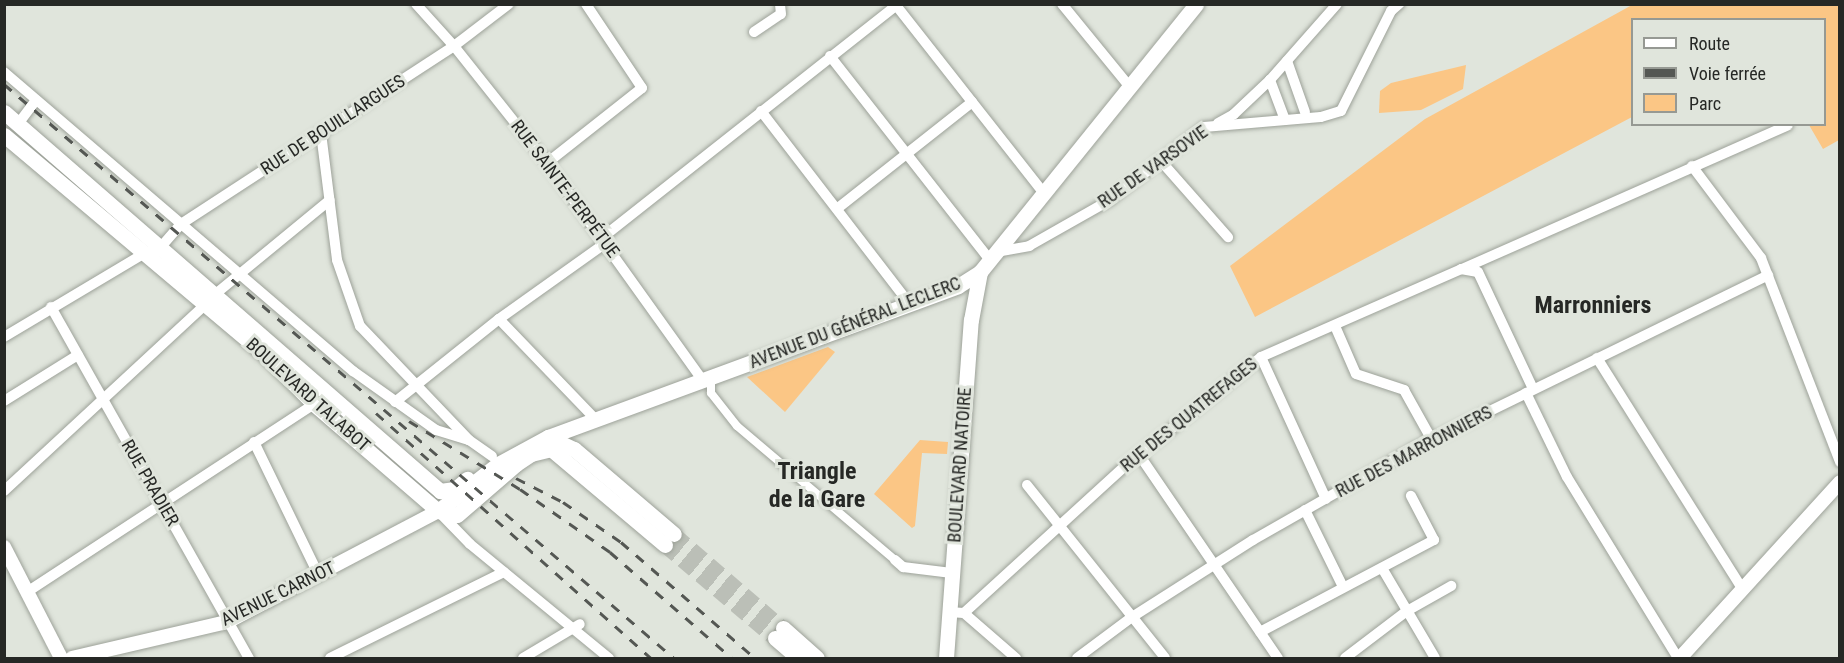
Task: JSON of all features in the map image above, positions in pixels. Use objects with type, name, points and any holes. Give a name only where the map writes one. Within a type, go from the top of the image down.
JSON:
[{"type":"main road","name":"AVENUE DU GÉNÉRAL LECLERC","points":[[492,456],[509,456],[550,443],[597,421],[708,377],[958,286],[988,261],[1196,4]]},
{"type":"main road","name":"BOULEVARD TALABOT","points":[[4,112],[160,248],[314,405],[438,511]]},
{"type":"main road","name":"BOULEVARD TALABOT","points":[[4,135],[145,253],[210,300],[440,491],[455,489],[492,456]]},
{"type":"main road","name":"BOULEVARD NATOIRE","points":[[946,658],[957,612],[952,573],[971,320],[988,261]]},
{"type":"main road","points":[[438,511],[457,515],[516,464],[550,443],[574,449],[670,539]]},
{"type":"main road","name":"AVENUE DU GÉNÉRAL LECLERC","points":[[438,511],[509,456]]},
{"type":"main road","points":[[798,658],[779,633],[817,658]]},
{"type":"street","name":"RUE SAINTE-PERPÉTUE","points":[[416,4],[454,45],[547,163],[708,377]]},
{"type":"street","name":"RUE DE BOUILLARGUES","points":[[160,248],[181,224],[454,45],[509,4]]},
{"type":"street","points":[[547,163],[642,88],[586,4]]},
{"type":"street","points":[[754,32],[782,14],[780,4]]},
{"type":"street","points":[[1062,4],[1130,87]]},
{"type":"street","points":[[1215,125],[1234,114],[1270,80],[1337,4]]},
{"type":"street","name":"RUE DE VARSOVIE","points":[[988,261],[1029,246],[1110,200],[1204,127],[1332,116],[1341,111],[1391,11],[1399,4]]},
{"type":"street","points":[[395,402],[499,319],[605,240],[761,111],[895,5],[1043,192]]},
{"type":"street","points":[[830,56],[988,261]]},
{"type":"street","points":[[1287,61],[1305,112]]},
{"type":"street","points":[[4,72],[353,372],[436,430],[469,440]]},
{"type":"street","points":[[1270,80],[1285,120]]},
{"type":"street","points":[[18,124],[36,100]]},
{"type":"street","points":[[838,208],[972,102]]},
{"type":"street","points":[[761,111],[909,303]]},
{"type":"street","name":"RUE DES QUATREFAGES","points":[[957,612],[1204,399],[1261,357],[1692,166],[1788,126]]},
{"type":"street","points":[[321,133],[337,260],[360,326],[469,440],[492,456]]},
{"type":"street","points":[[1160,160],[1228,237]]},
{"type":"street","points":[[1692,166],[1761,258],[1839,462]]},
{"type":"street","points":[[4,491],[104,402],[210,300],[330,200]]},
{"type":"street","points":[[4,337],[145,253],[160,248]]},
{"type":"street","points":[[1461,269],[1478,272],[1567,477],[1679,658],[1741,586],[1839,482]]},
{"type":"street","name":"RUE DES MARRONNIERS","points":[[1077,658],[1132,617],[1214,564],[1305,510],[1432,440],[1768,274]]},
{"type":"street","name":"RUE PRADIER","points":[[51,307],[249,658]]},
{"type":"street","points":[[499,319],[597,421]]},
{"type":"street","points":[[1335,326],[1356,374],[1404,390],[1432,440]]},
{"type":"street","points":[[4,401],[78,355]]},
{"type":"street","points":[[1261,357],[1326,499]]},
{"type":"street","points":[[1597,358],[1741,586]]},
{"type":"street","points":[[708,377],[711,393],[736,426],[903,567],[952,573]]},
{"type":"street","points":[[27,592],[314,405]]},
{"type":"street","points":[[254,442],[319,576]]},
{"type":"street","points":[[1140,456],[1278,658]]},
{"type":"street","points":[[1027,485],[1165,658]]},
{"type":"street","points":[[1260,632],[1434,540],[1411,496]]},
{"type":"street","points":[[1305,510],[1343,587]]},
{"type":"street","name":"BOULEVARD TALABOT","points":[[438,511],[504,572],[576,626],[609,658]]},
{"type":"street","name":"AVENUE CARNOT","points":[[72,658],[227,622],[319,576],[438,511]]},
{"type":"street","points":[[4,547],[61,658]]},
{"type":"street","points":[[1382,567],[1436,658]]},
{"type":"street","points":[[330,658],[504,572]]},
{"type":"street","points":[[1345,658],[1407,611],[1451,585]]},
{"type":"street","points":[[957,612],[1016,658]]},
{"type":"street","points":[[523,658],[576,626]]},
{"type":"green space","points":[[1632,5],[1839,5],[1839,140],[1823,149],[1810,126],[1826,126],[1826,18],[1631,18],[1631,118],[1255,317],[1230,266],[1425,119]]},
{"type":"green space","points":[[1466,65],[1463,89],[1421,110],[1379,113],[1380,91],[1391,83]]},
{"type":"green space","points":[[828,347],[835,352],[785,412],[747,377]]},
{"type":"green space","points":[[920,440],[948,442],[947,454],[922,453],[915,526],[912,528],[874,494]]},
{"type":"tunnel","points":[[674,534],[783,628]]},
{"type":"tunnel","points":[[665,545],[775,638]]},
{"type":"railway","points":[[4,84],[674,658]]},
{"type":"railway","points":[[376,413],[651,658]]},
{"type":"railway","points":[[409,421],[520,489],[610,552],[732,658]]},
{"type":"railway","points":[[516,478],[563,502],[621,542],[755,658]]},
{"type":"district","name":"Marronniers","points":[[1593,306]]},
{"type":"district","name":"Triangle de la Gare","points":[[817,486]]}]
